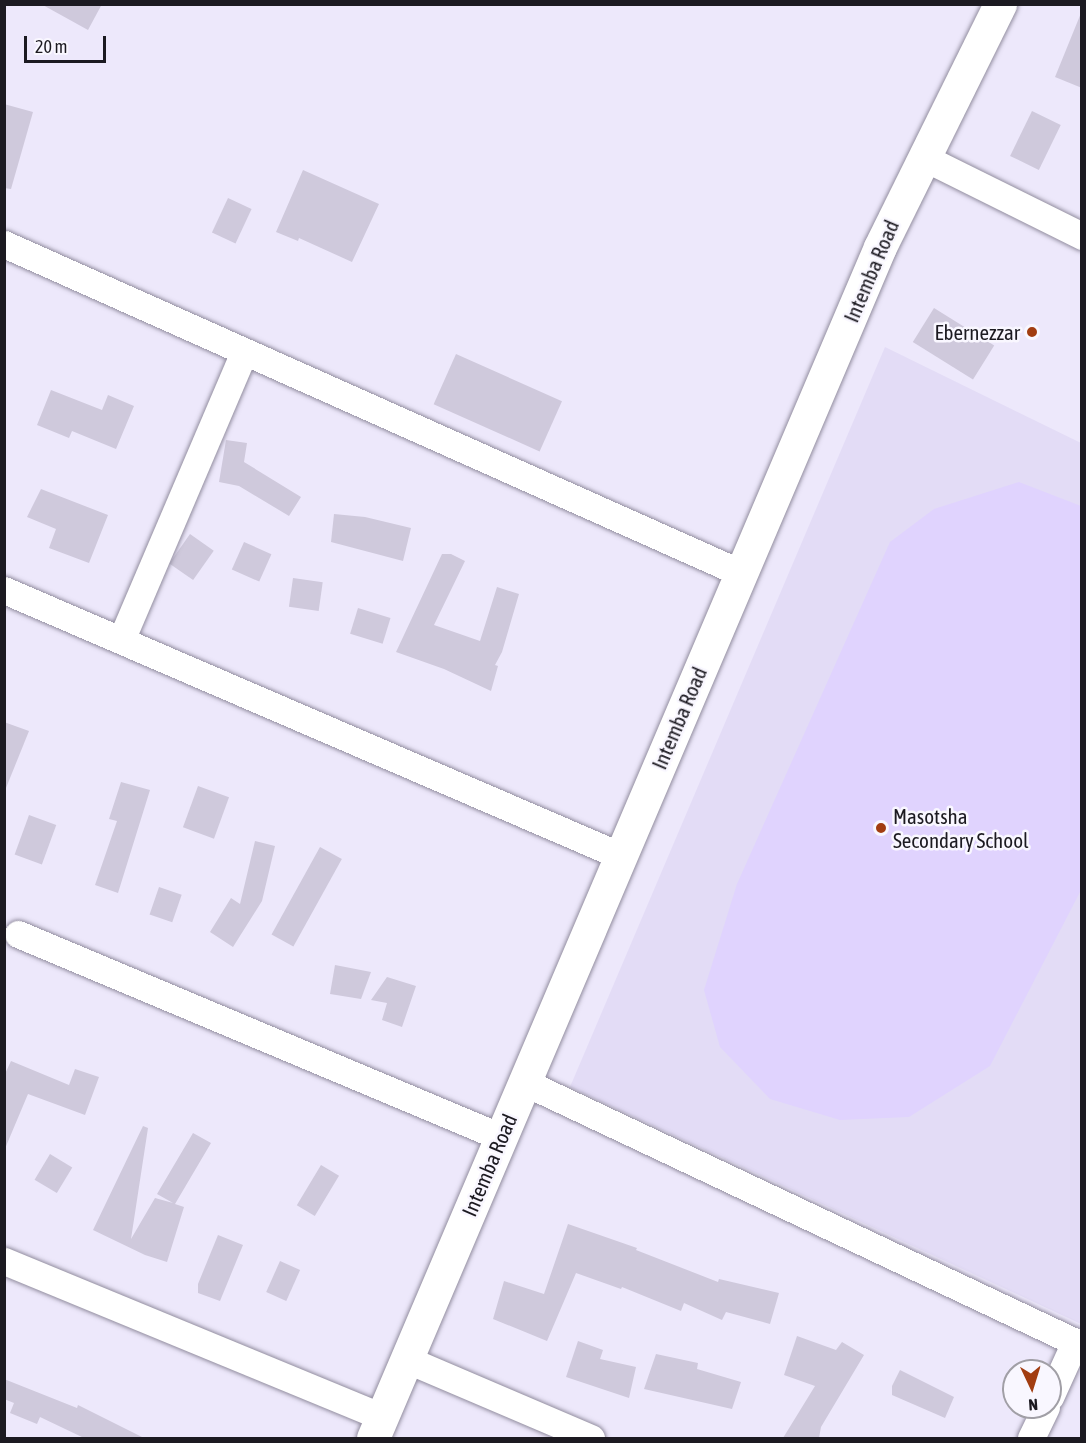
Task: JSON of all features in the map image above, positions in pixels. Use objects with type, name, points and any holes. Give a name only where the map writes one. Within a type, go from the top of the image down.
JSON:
[{"type":"street","name":"Intemba Road","points":[[378,1428],[880,247],[922,157],[1000,4]]},
{"type":"street","points":[[922,157],[1082,236]]},
{"type":"street","points":[[4,244],[741,573]]},
{"type":"street","points":[[122,638],[244,352]]},
{"type":"street","points":[[4,590],[122,638],[621,855]]},
{"type":"street","points":[[18,934],[501,1137]]},
{"type":"street","points":[[524,1082],[1078,1343],[1062,1374]]},
{"type":"street","points":[[4,1261],[378,1428]]},
{"type":"street","points":[[408,1360],[591,1438]]},
{"type":"street","points":[[1031,1438],[1040,1419]]},
{"type":"shaded area","name":"Masotsha Secondary School","points":[[885,347],[1081,443],[1081,1324],[570,1087]]},
{"type":"shaded area","points":[[1019,482],[1081,506],[1081,890],[990,1066],[909,1117],[840,1120],[770,1099],[720,1047],[704,990],[737,884],[890,542],[934,509]]},
{"type":"building","points":[[41,4],[102,4],[88,30]]},
{"type":"building","points":[[1082,14],[1082,88],[1055,77]]},
{"type":"building","points":[[4,104],[33,112],[11,189],[4,188]]},
{"type":"building","points":[[1032,111],[1061,125],[1039,170],[1010,156]]},
{"type":"building","points":[[303,170],[379,204],[352,262],[299,238],[298,241],[276,232]]},
{"type":"building","points":[[228,198],[252,209],[236,243],[212,232]]},
{"type":"building","points":[[934,308],[994,346],[973,380],[913,342]]},
{"type":"building","points":[[456,354],[562,401],[540,451],[434,404]]},
{"type":"building","points":[[51,390],[102,410],[108,395],[134,406],[116,449],[72,431],[69,438],[37,425]]},
{"type":"building","points":[[226,440],[247,443],[244,462],[301,497],[289,516],[239,486],[219,482]]},
{"type":"building","points":[[41,489],[108,515],[89,563],[49,548],[56,529],[27,517]]},
{"type":"building","points":[[334,514],[365,517],[411,528],[403,561],[331,542]]},
{"type":"building","points":[[190,534],[214,551],[193,580],[169,563]]},
{"type":"building","points":[[244,542],[271,554],[259,582],[232,569]]},
{"type":"building","points":[[442,554],[451,554],[465,561],[434,625],[480,641],[497,587],[519,594],[502,652],[495,665],[498,666],[491,691],[444,669],[396,652]]},
{"type":"building","points":[[293,578],[323,582],[319,611],[289,607]]},
{"type":"building","points":[[358,608],[391,618],[383,644],[350,634]]},
{"type":"building","points":[[4,722],[29,731],[6,788],[4,788]]},
{"type":"building","points":[[121,782],[150,790],[118,893],[95,885],[117,821],[109,819]]},
{"type":"building","points":[[198,786],[229,797],[214,839],[183,827]]},
{"type":"building","points":[[29,815],[56,825],[42,864],[15,854]]},
{"type":"building","points":[[255,841],[275,846],[262,901],[233,947],[210,932],[231,898],[240,904]]},
{"type":"building","points":[[320,847],[342,859],[293,947],[272,934]]},
{"type":"building","points":[[159,887],[182,895],[172,922],[150,914]]},
{"type":"building","points":[[335,965],[371,972],[361,999],[330,994]]},
{"type":"building","points":[[387,977],[416,986],[402,1027],[382,1020],[387,1003],[371,1000]]},
{"type":"building","points":[[11,1061],[69,1085],[75,1069],[99,1077],[85,1115],[28,1094],[4,1151],[4,1076]]},
{"type":"building","points":[[143,1126],[148,1128],[131,1239],[155,1198],[173,1203],[157,1194],[193,1133],[211,1143],[175,1204],[184,1207],[167,1262],[145,1255],[93,1230]]},
{"type":"building","points":[[50,1154],[72,1167],[57,1193],[35,1180]]},
{"type":"building","points":[[321,1165],[339,1176],[315,1216],[297,1205]]},
{"type":"building","points":[[568,1224],[637,1248],[636,1250],[718,1282],[719,1279],[779,1293],[770,1324],[726,1312],[722,1320],[684,1303],[681,1311],[622,1287],[621,1289],[576,1273],[547,1341],[493,1319],[504,1281],[544,1294]]},
{"type":"building","points":[[218,1235],[243,1245],[220,1301],[198,1293],[198,1284]]},
{"type":"building","points":[[280,1261],[300,1270],[286,1301],[266,1292]]},
{"type":"building","points":[[797,1336],[836,1350],[842,1342],[864,1355],[821,1427],[819,1438],[783,1438],[815,1386],[784,1375]]},
{"type":"building","points":[[578,1341],[603,1350],[600,1359],[636,1367],[629,1398],[566,1377]]},
{"type":"building","points":[[656,1354],[698,1363],[697,1369],[741,1382],[732,1409],[644,1389]]},
{"type":"building","points":[[900,1370],[954,1397],[945,1418],[892,1395],[892,1386]]},
{"type":"building","points":[[4,1379],[77,1408],[78,1405],[144,1438],[84,1438],[40,1417],[37,1424],[10,1413],[14,1403],[4,1399]]},
{"type":"place","name":"Ebernezzar","points":[[1032,332]]},
{"type":"place","name":"Masotsha Secondary School","points":[[881,828]]}]
